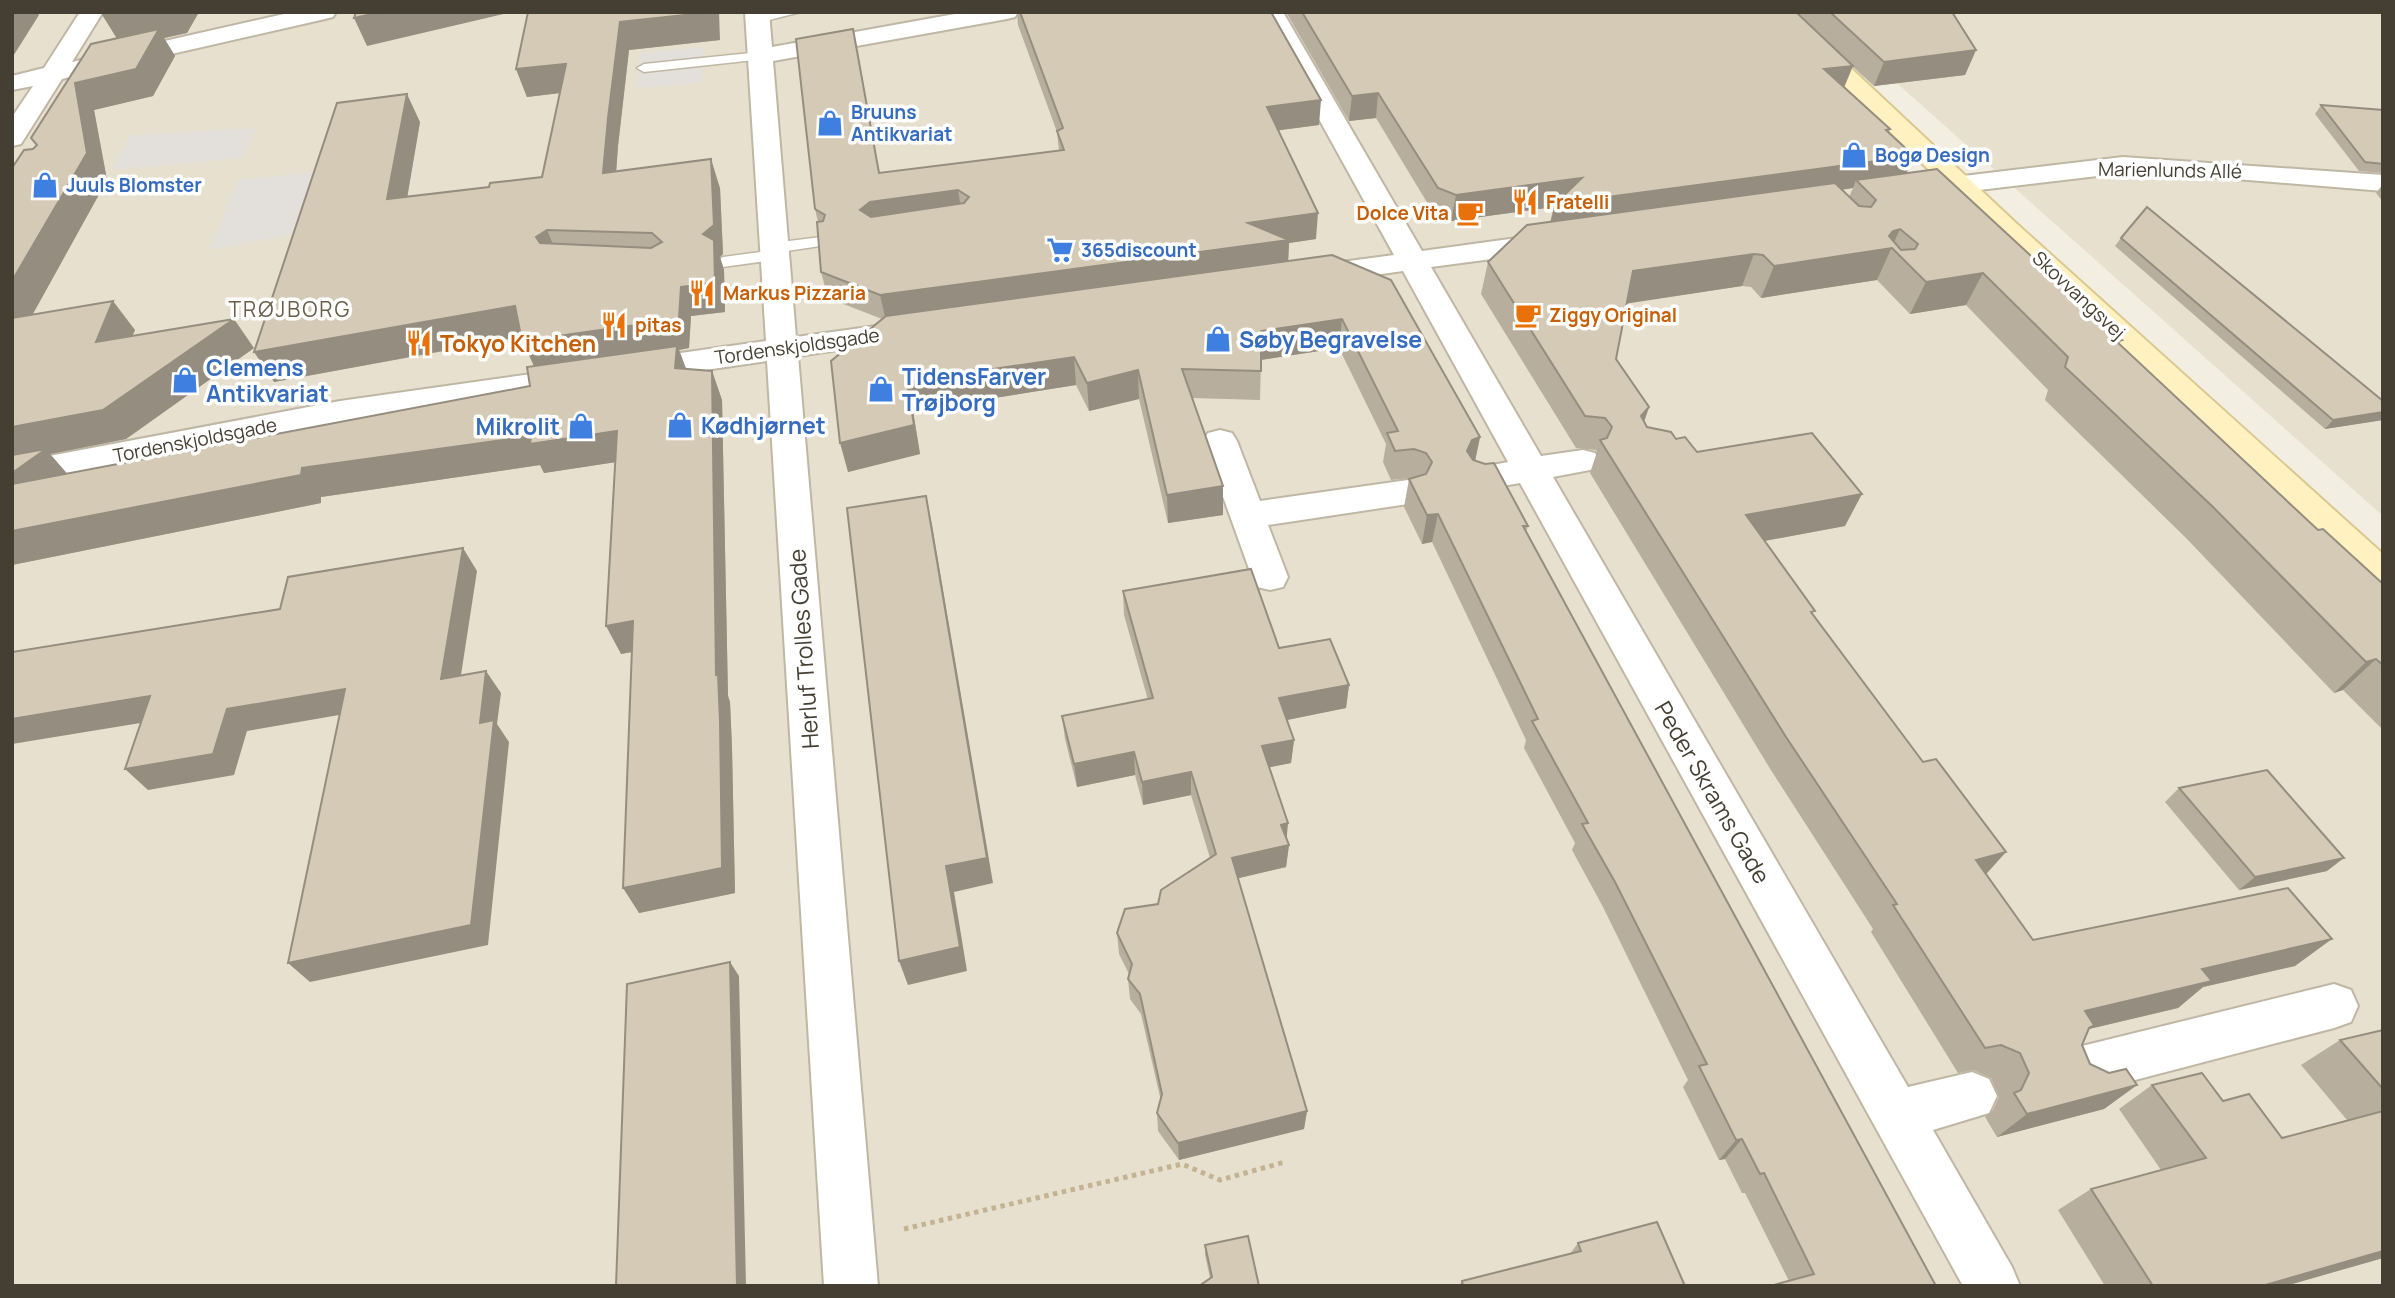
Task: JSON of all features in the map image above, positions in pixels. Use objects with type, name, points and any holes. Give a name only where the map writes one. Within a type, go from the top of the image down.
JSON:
[{"type":"street","points":[[12,138],[92,12]]},
{"type":"street","points":[[12,83],[325,12]]},
{"type":"street","points":[[758,29],[1007,12]]},
{"type":"street","name":"Peder Skrams Gade","points":[[1271,12],[1993,1286]]},
{"type":"street","name":"Skovvangsvej","points":[[1777,12],[1959,184],[2383,575]]},
{"type":"street","name":"Herluf Trolles Gade","points":[[758,29],[851,1286]]},
{"type":"street","name":"Marienlunds Allé","points":[[1959,184],[2123,165],[2383,183]]},
{"type":"street","points":[[1896,192],[1959,184]]},
{"type":"street","points":[[1289,278],[1587,237]]},
{"type":"street","name":"Tordenskjoldsgade","points":[[12,475],[340,412],[945,325]]},
{"type":"street","points":[[1220,441],[1270,577]]},
{"type":"street","points":[[1480,478],[1583,461]]},
{"type":"street","points":[[1249,515],[1408,492]]},
{"type":"street","points":[[2078,1071],[2334,1006]]},
{"type":"street","points":[[1896,1115],[1972,1096]]},
{"type":"lane","points":[[644,68],[758,29],[796,12]]},
{"type":"lane","points":[[723,262],[821,242]]},
{"type":"path","points":[[848,1242],[1182,1164],[1220,1180],[1285,1162]]},
{"type":"shaded area","points":[[12,12],[1738,12],[2383,643],[2383,1286],[12,1286]]},
{"type":"shaded area","points":[[1817,12],[2383,12],[2383,516]]},
{"type":"shaded area","points":[[704,47],[702,82],[636,89],[640,53]]},
{"type":"shaded area","points":[[257,128],[242,158],[112,170],[130,135]]},
{"type":"shaded area","points":[[416,160],[405,212],[210,250],[238,180]]},
{"type":"building","points":[[356,12],[381,12],[354,18]]},
{"type":"building","points":[[528,12],[713,12],[620,22],[603,173],[711,159],[714,225],[703,234],[714,240],[715,283],[681,287],[679,319],[522,341],[515,306],[254,352],[337,103],[407,94],[387,199],[489,187],[490,183],[542,177],[566,64],[516,69]],"holes":[[[547,230],[652,233],[662,242],[651,248],[540,243],[536,237]]]},
{"type":"building","points":[[1020,12],[1271,12],[1321,100],[1267,107],[1318,213],[1248,223],[1289,240],[880,295],[821,272],[817,222],[823,221],[825,215],[815,209],[796,39],[853,29],[879,173],[1064,150],[1057,131],[1063,128]],"holes":[[[958,190],[969,197],[964,203],[871,217],[860,210],[870,202]]]},
{"type":"building","points":[[1302,12],[1796,12],[1853,66],[1824,69],[1890,129],[1886,130],[1914,156],[1555,204],[1582,178],[1456,195],[1438,188],[1378,93],[1352,96]]},
{"type":"building","points":[[1830,12],[1952,12],[1976,50],[1884,62]]},
{"type":"building","points":[[159,29],[136,69],[75,83],[87,153],[12,281],[12,168],[24,150],[33,149],[37,145],[31,138],[91,44]]},
{"type":"building","points":[[2321,105],[2383,110],[2383,164],[2365,162]]},
{"type":"building","points":[[1937,169],[2122,340],[2116,341],[2318,530],[2323,529],[2383,584],[2383,665],[2376,659],[2366,662],[2213,507],[2065,367],[2068,357],[1983,273],[1926,282],[1892,248],[1774,266],[1763,255],[1754,254],[1633,271],[1616,359],[1649,407],[1641,416],[1647,427],[1671,432],[1676,439],[1685,437],[1697,452],[1812,433],[1862,494],[1746,515],[1815,611],[1811,612],[1923,762],[1936,759],[2006,852],[1976,860],[2033,940],[2288,888],[2332,939],[2202,969],[2212,981],[2085,1011],[2094,1025],[2089,1028],[2082,1045],[2090,1064],[2109,1073],[2126,1069],[2137,1085],[2027,1114],[2014,1093],[2021,1090],[2029,1073],[2020,1053],[2001,1045],[1985,1048],[1893,905],[1897,904],[1786,737],[1600,440],[1607,438],[1612,427],[1605,418],[1585,416],[1488,262],[1527,225],[1835,183],[1859,206],[1871,207],[1876,200],[1856,180]],"holes":[[[1900,229],[1918,244],[1915,249],[1901,250],[1889,236]]]},
{"type":"building","points":[[2147,207],[2383,401],[2383,412],[2333,420],[2121,238]]},
{"type":"building","points":[[1332,255],[1391,280],[1480,437],[1472,440],[1467,451],[1473,460],[1485,464],[1494,463],[1528,526],[1523,526],[1936,1286],[1770,1286],[1814,1274],[1764,1173],[1760,1174],[1742,1139],[1736,1140],[1699,1066],[1707,1064],[1615,882],[1582,824],[1588,823],[1532,721],[1538,719],[1438,514],[1427,515],[1409,479],[1426,474],[1432,462],[1426,453],[1414,449],[1395,451],[1387,433],[1398,431],[1342,319],[1261,331],[1261,371],[1182,369],[1223,486],[1167,495],[1138,370],[1087,383],[1074,357],[907,382],[914,425],[840,443],[831,361],[886,316]]},
{"type":"building","points":[[113,301],[96,342],[234,319],[103,410],[12,427],[12,318]]},
{"type":"building","points":[[677,346],[675,368],[712,371],[716,675],[718,674],[720,721],[722,868],[623,888],[633,621],[606,626],[617,431],[530,444],[531,436],[302,468],[301,475],[12,531],[12,484],[530,386],[527,367]]},
{"type":"building","points":[[46,449],[12,473],[12,455]]},
{"type":"building","points":[[926,496],[987,858],[946,866],[960,947],[899,961],[847,508]]},
{"type":"building","points":[[463,548],[441,679],[486,671],[480,723],[494,720],[471,925],[288,963],[345,689],[227,709],[213,754],[125,769],[150,696],[12,719],[12,652],[280,609],[288,577]]},
{"type":"building","points":[[1251,569],[1279,648],[1330,639],[1349,685],[1279,698],[1294,740],[1262,746],[1288,823],[1281,825],[1289,845],[1232,858],[1307,1111],[1178,1143],[1157,1113],[1162,1094],[1140,994],[1128,979],[1132,964],[1117,933],[1125,909],[1158,904],[1161,890],[1216,854],[1191,772],[1142,782],[1134,752],[1074,764],[1062,716],[1153,698],[1123,591]]},
{"type":"building","points":[[2267,770],[2344,858],[2255,877],[2179,788]]},
{"type":"building","points":[[730,962],[737,1286],[616,1286],[627,984]]},
{"type":"building","points":[[2383,1030],[2383,1089],[2340,1040]]},
{"type":"building","points":[[2202,1073],[2223,1101],[2249,1094],[2282,1138],[2383,1111],[2383,1251],[2262,1286],[2153,1286],[2091,1189],[2206,1158],[2152,1085]]},
{"type":"building","points":[[1657,1222],[1685,1286],[1463,1286],[1462,1281],[1581,1251],[1578,1243]]},
{"type":"building","points":[[1248,1236],[1259,1286],[1199,1286],[1212,1277],[1205,1245]]},
{"type":"place","name":"Bruuns Antikvariat","points":[[830,123]]},
{"type":"place","name":"Bogø Design","points":[[1854,155]]},
{"type":"place","name":"Juuls Blomster","points":[[45,185]]},
{"type":"place","name":"Fratelli","points":[[1525,202]]},
{"type":"place","name":"Dolce Vita","points":[[1470,213]]},
{"type":"place","name":"365discount","points":[[1060,250]]},
{"type":"place","name":"Markus Pizzaria","points":[[702,293]]},
{"type":"place","name":"Ziggy Original","points":[[1528,315]]},
{"type":"place","name":"pitas","points":[[614,325]]},
{"type":"place","name":"Søby Begravelse","points":[[1218,339]]},
{"type":"place","name":"Tokyo Kitchen","points":[[419,343]]},
{"type":"place","name":"Clemens Antikvariat","points":[[185,380]]},
{"type":"place","name":"TidensFarver Trøjborg","points":[[881,389]]},
{"type":"place","name":"Kødhjørnet","points":[[680,425]]},
{"type":"place","name":"Mikrolit","points":[[581,426]]},
{"type":"district","name":"TRØJBORG","points":[[290,309]]}]
